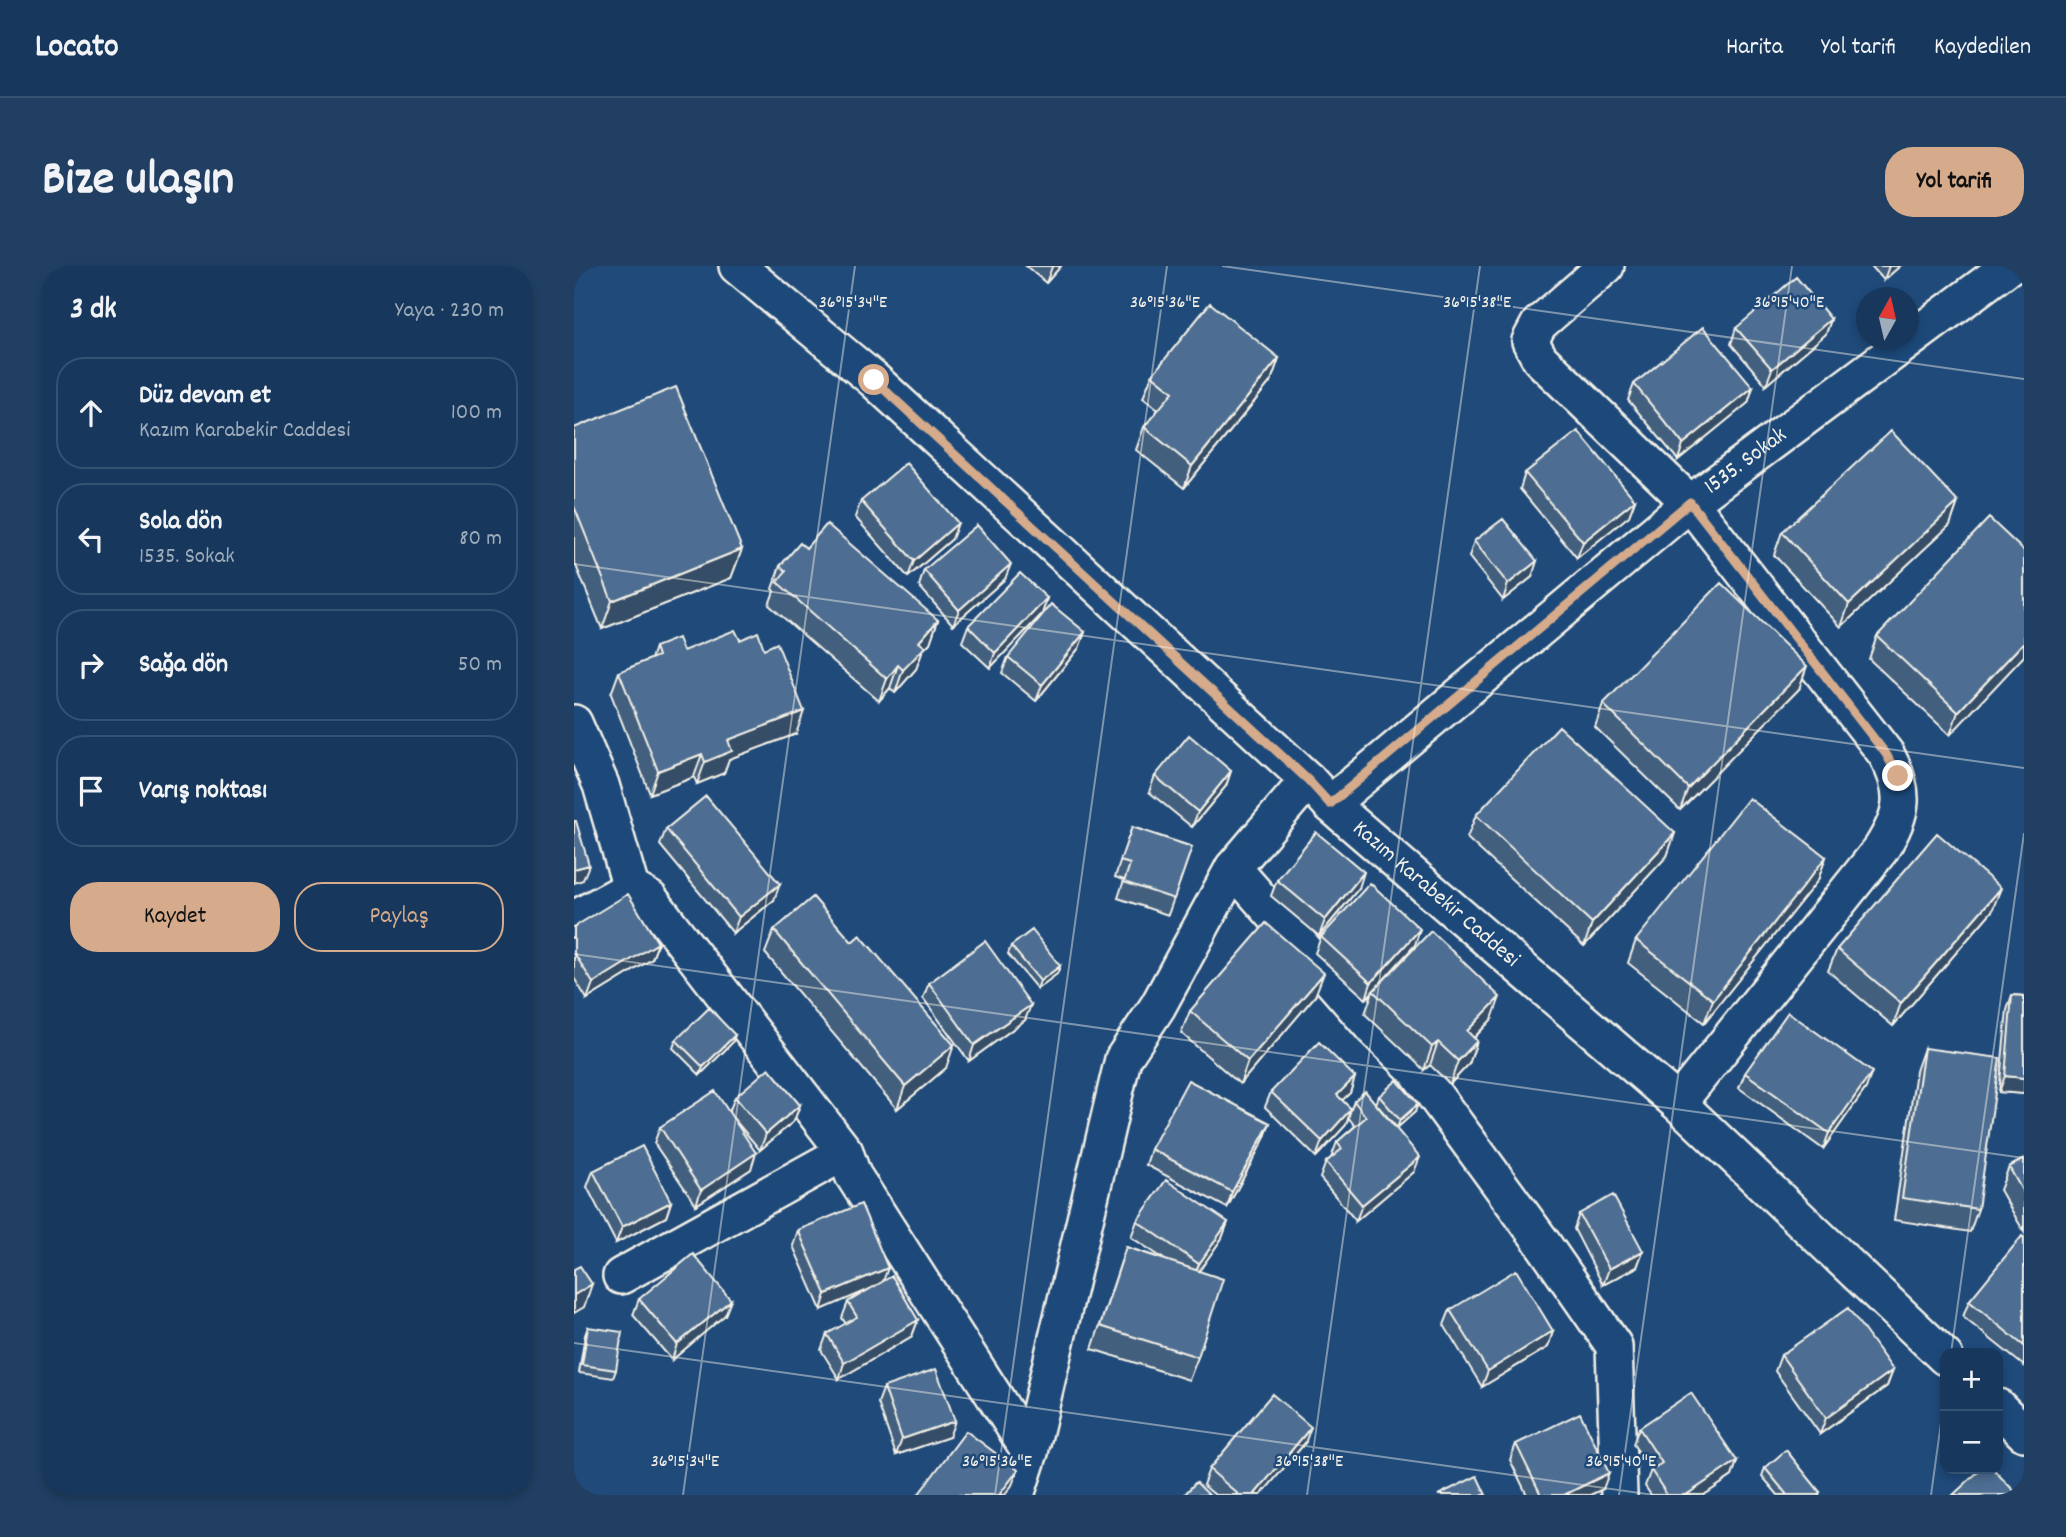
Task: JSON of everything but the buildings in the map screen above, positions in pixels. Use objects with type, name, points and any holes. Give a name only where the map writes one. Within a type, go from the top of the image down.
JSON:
[{"type":"street","name":"Kazım Karabekir Caddesi","points":[[737,266],[874,380],[1319,792],[1678,1103],[1940,1352]]},
{"type":"street","points":[[1606,266],[1539,324],[1530,341],[1540,359],[1690,502],[1886,754],[1898,776],[1900,803],[1895,827],[1881,849],[1678,1103]]},
{"type":"street","name":"1535. Sokak","points":[[1016,1495],[1030,1451],[1123,1059],[1158,1006],[1233,868],[1319,792],[1690,502],[2009,266]]},
{"type":"street","points":[[574,723],[601,785],[631,888],[650,899],[845,1152],[853,1175],[1030,1451]]},
{"type":"street","points":[[1233,868],[1374,1030],[1416,1070],[1614,1346],[1619,1495]]},
{"type":"street","points":[[574,919],[631,888]]},
{"type":"street","points":[[621,1276],[845,1152]]},
{"type":"street","points":[[2001,1411],[2024,1433]]},
{"type":"route","points":[[874,380],[1308,780],[1330,804],[1690,502],[1886,754],[1898,776]]}]
